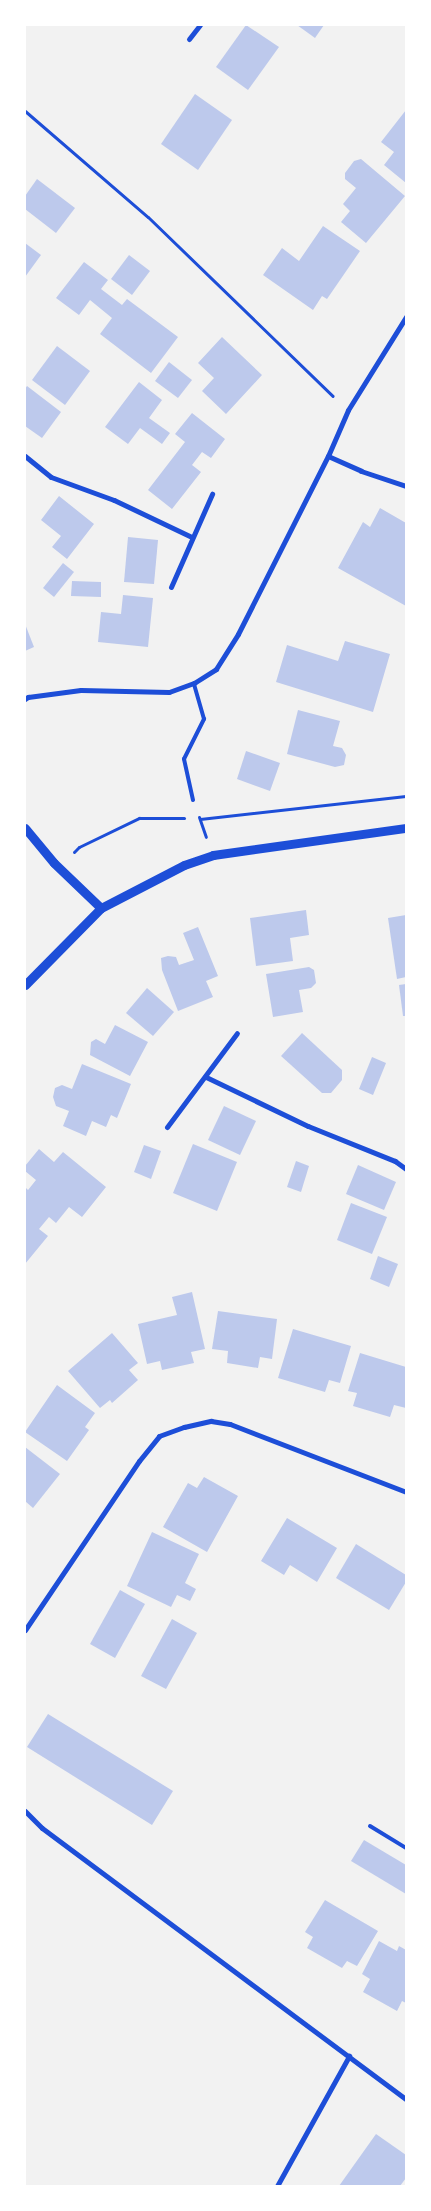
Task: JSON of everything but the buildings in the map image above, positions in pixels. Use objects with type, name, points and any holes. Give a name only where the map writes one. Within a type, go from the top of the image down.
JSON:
[{"type":"street","points":[[188,39],[200,25]]},
{"type":"street","points":[[25,699],[81,690],[169,692],[194,683],[216,669],[238,634],[328,456],[348,410],[406,317]]},
{"type":"street","points":[[25,456],[51,477],[114,500],[192,537]]},
{"type":"street","points":[[328,456],[406,486]]},
{"type":"street","points":[[171,587],[212,494]]},
{"type":"street","points":[[25,828],[58,867],[101,908]]},
{"type":"street","points":[[25,986],[101,908],[184,865],[213,855],[406,828]]},
{"type":"street","points":[[167,1127],[237,1033]]},
{"type":"street","points":[[206,1077],[308,1126],[395,1161],[406,1169]]},
{"type":"street","points":[[25,1630],[139,1461],[159,1436],[184,1427],[211,1421],[230,1424],[406,1492]]},
{"type":"street","points":[[25,1811],[50,1834],[406,2099]]},
{"type":"street","points":[[277,2186],[349,2056]]},
{"type":"lane","points":[[192,800],[184,759],[204,718],[194,683]]},
{"type":"lane","points":[[370,1826],[406,1848]]},
{"type":"path","points":[[25,111],[148,217],[348,410]]},
{"type":"path","points":[[58,867],[79,847],[139,818],[200,819],[406,796]]},
{"type":"path","points":[[192,800],[213,855]]}]
